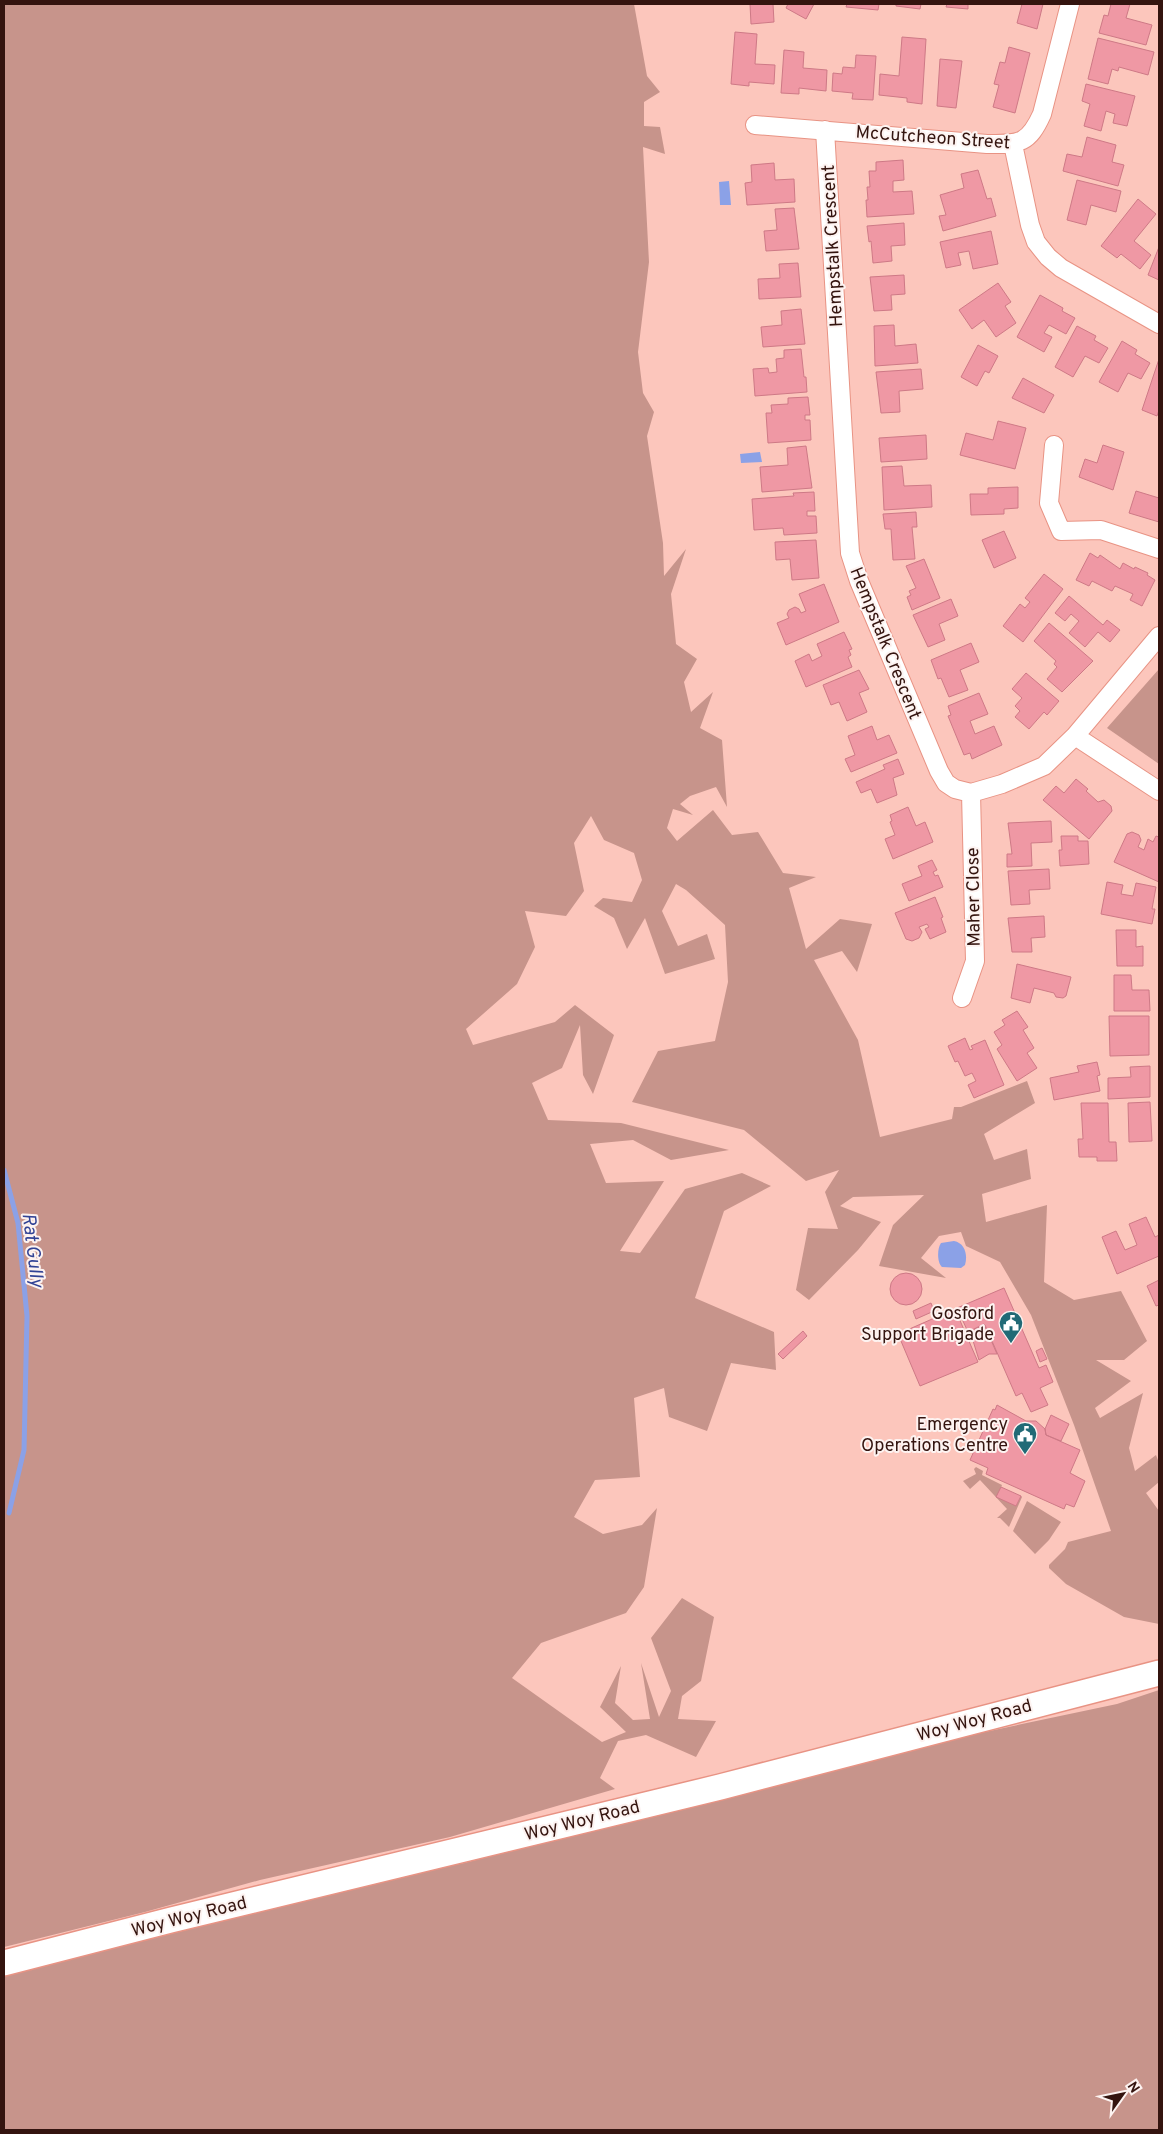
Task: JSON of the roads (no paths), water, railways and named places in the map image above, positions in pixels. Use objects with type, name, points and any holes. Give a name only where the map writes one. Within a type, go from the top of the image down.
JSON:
[{"type":"main road","name":"Woy Woy Road","points":[[4,1963],[180,1918],[720,1787],[1159,1673]]},
{"type":"street","name":"McCutcheon Street","points":[[755,125],[986,144],[1013,144],[1025,140],[1034,130],[1042,114],[1070,4]]},
{"type":"street","name":"Hempstalk Crescent","points":[[825,130],[850,553],[859,581],[939,771],[946,782],[955,789],[971,793]]},
{"type":"street","points":[[1013,144],[1030,225],[1036,242],[1048,258],[1061,268],[1159,324]]},
{"type":"street","points":[[1054,445],[1049,503],[1061,531],[1101,530],[1159,549]]},
{"type":"street","points":[[971,793],[1002,784],[1044,766],[1076,736],[1159,636]]},
{"type":"street","points":[[1076,736],[1159,791]]},
{"type":"street","name":"Maher Close","points":[[962,998],[975,961],[971,793]]},
{"type":"water","points":[[729,181],[731,205],[720,205],[719,182]]},
{"type":"water","points":[[760,452],[762,462],[741,463],[740,454]]},
{"type":"water","points":[[954,1241],[961,1244],[965,1250],[965,1265],[961,1268],[942,1267],[938,1259],[940,1245],[941,1243]]},
{"type":"waterway","name":"Rat Gully","points":[[4,1170],[18,1223],[27,1316],[24,1450],[9,1513]]},
{"type":"place","name":"Gosford Support Brigade","points":[[1011,1344]]},
{"type":"place","name":"Emergency Operations Centre","points":[[1025,1455]]}]
